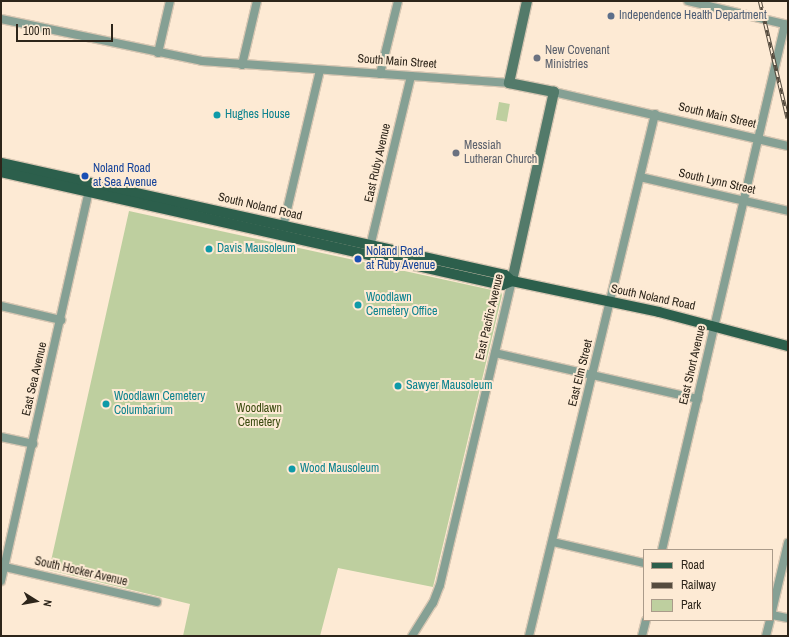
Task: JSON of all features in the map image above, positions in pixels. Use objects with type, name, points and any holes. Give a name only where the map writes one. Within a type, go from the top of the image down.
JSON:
[{"type":"main road","name":"South Noland Road","points":[[1,163],[90,187],[282,230],[371,245],[505,275],[512,282]]},
{"type":"main road","name":"South Noland Road","points":[[1,172],[90,187]]},
{"type":"main road","name":"South Noland Road","points":[[282,230],[368,256],[502,285],[512,282],[611,302],[714,325],[788,346]]},
{"type":"street","points":[[158,53],[170,1]]},
{"type":"street","points":[[242,65],[258,1]]},
{"type":"street","points":[[380,74],[398,1]]},
{"type":"street","points":[[509,83],[527,1]]},
{"type":"street","points":[[688,1],[786,24]]},
{"type":"street","name":"South Main Street","points":[[1,19],[158,53],[242,65],[509,83],[655,114],[788,146]]},
{"type":"street","name":"East Short Avenue","points":[[662,549],[786,24]]},
{"type":"street","points":[[282,230],[320,70]]},
{"type":"street","name":"East Ruby Avenue","points":[[368,256],[411,76]]},
{"type":"street","name":"East Pacific Avenue","points":[[412,636],[433,603],[440,585],[512,282],[554,92]]},
{"type":"street","name":"East Elm Street","points":[[529,636],[611,302],[655,114]]},
{"type":"street","name":"South Lynn Street","points":[[640,177],[788,211]]},
{"type":"street","name":"East Sea Avenue","points":[[1,581],[3,566],[33,444],[90,187]]},
{"type":"street","points":[[1,306],[61,320]]},
{"type":"street","points":[[495,353],[698,399]]},
{"type":"street","points":[[1,437],[33,444]]},
{"type":"street","points":[[553,542],[643,563]]},
{"type":"street","points":[[773,607],[788,543]]},
{"type":"street","name":"South Hocker Avenue","points":[[3,566],[156,602]]},
{"type":"street","points":[[773,615],[788,618]]},
{"type":"street","points":[[642,636],[646,621]]},
{"type":"street","points":[[766,636],[770,621]]},
{"type":"green space","points":[[499,102],[510,104],[507,122],[496,120]]},
{"type":"green space","name":"Woodlawn Cemetery","points":[[129,211],[501,292],[502,295],[433,587],[338,568],[320,636],[183,636],[190,604],[49,570]]},
{"type":"railway","points":[[760,1],[788,119]]},
{"type":"place","name":"Independence Health Department","points":[[611,16]]},
{"type":"place","name":"New Covenant Ministries","points":[[537,58]]},
{"type":"place","name":"Hughes House","points":[[217,115]]},
{"type":"place","name":"Messiah Lutheran Church","points":[[456,153]]},
{"type":"place","name":"Noland Road at Sea Avenue","points":[[85,176]]},
{"type":"place","name":"Davis Mausoleum","points":[[209,249]]},
{"type":"place","name":"Noland Road at Ruby Avenue","points":[[358,259]]},
{"type":"place","name":"Woodlawn Cemetery Office","points":[[358,305]]},
{"type":"place","name":"Sawyer Mausoleum","points":[[398,386]]},
{"type":"place","name":"Woodlawn Cemetery Columbarium","points":[[106,404]]},
{"type":"place","name":"Wood Mausoleum","points":[[292,469]]}]
